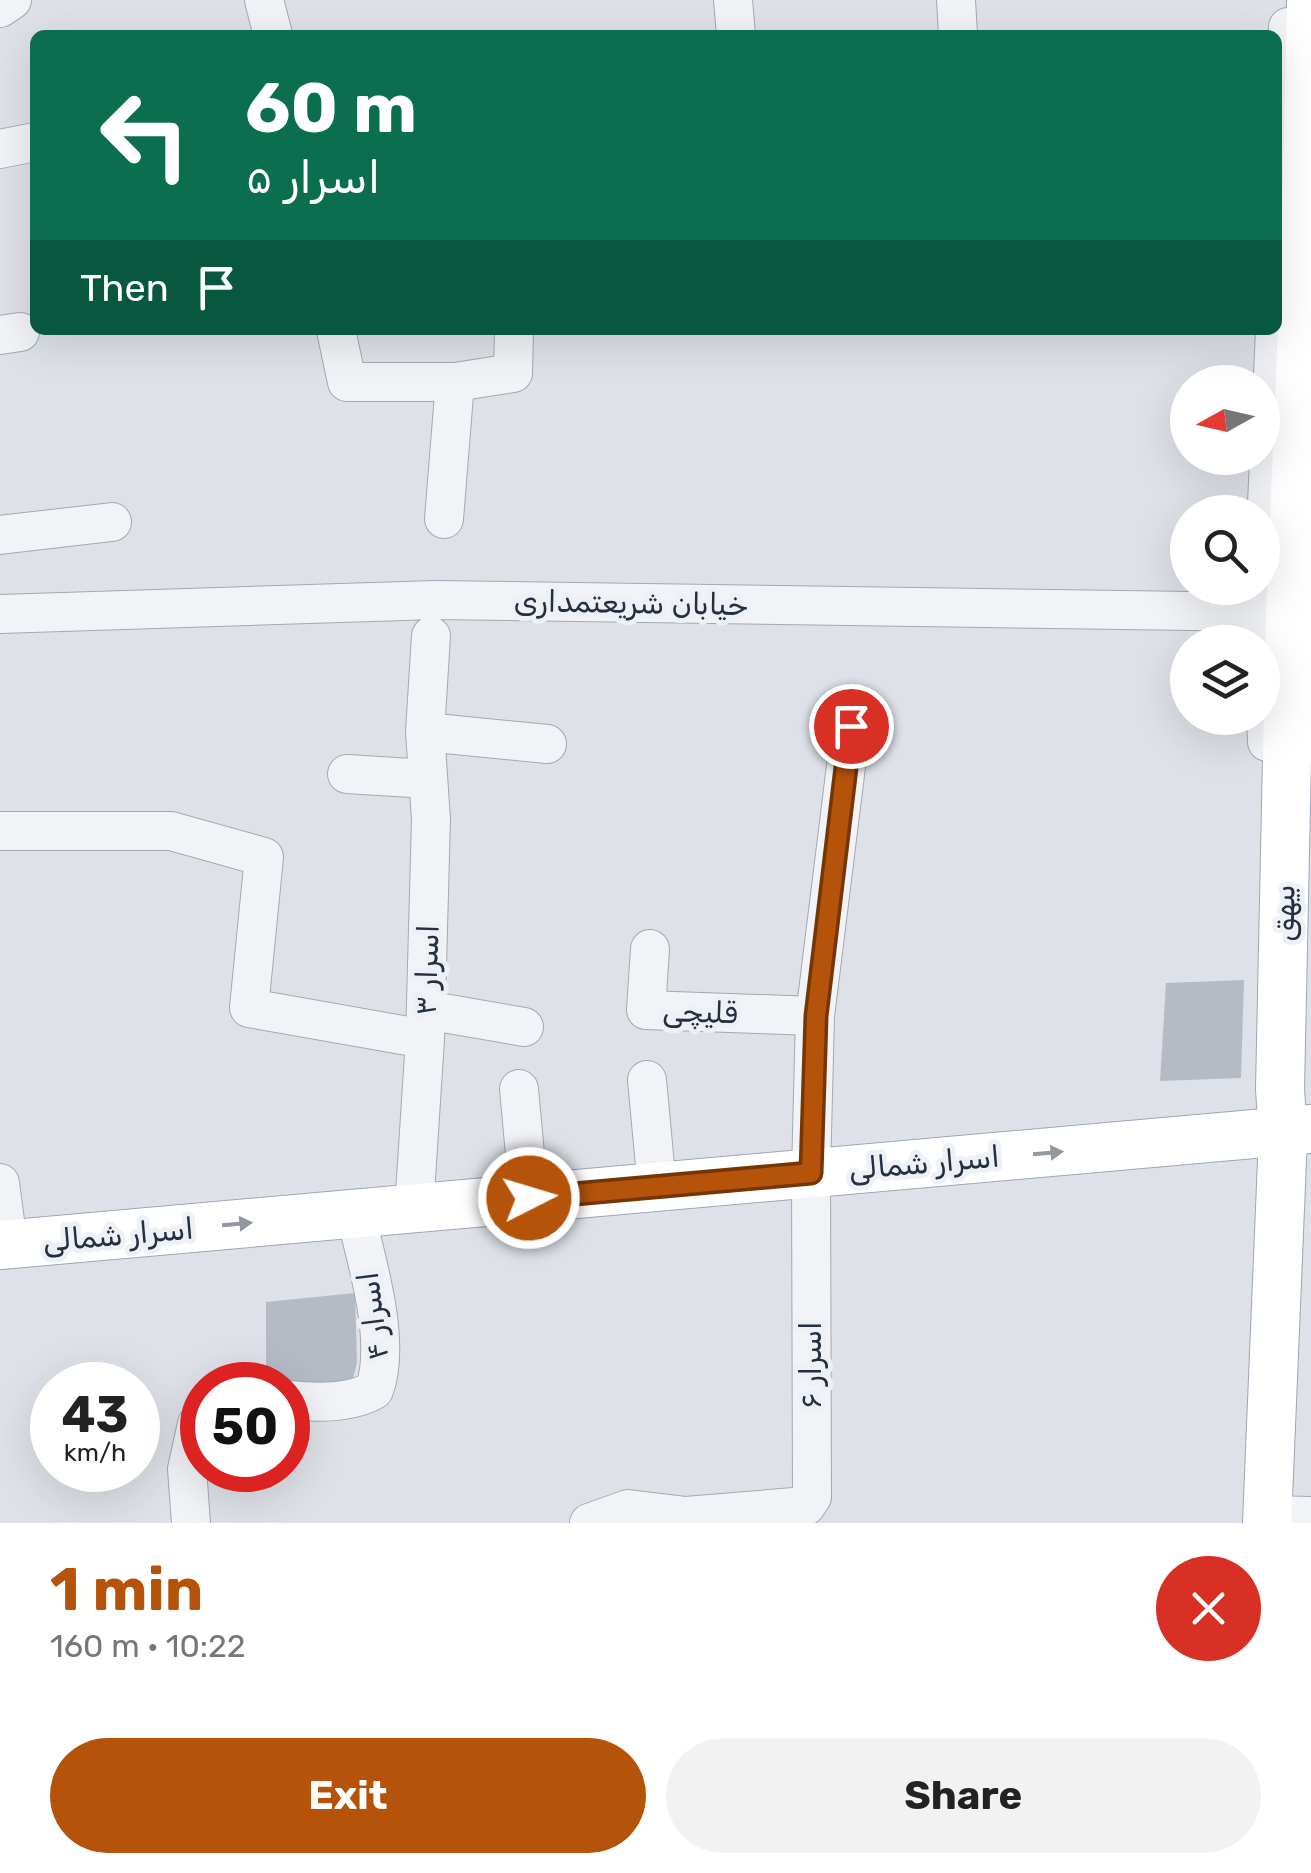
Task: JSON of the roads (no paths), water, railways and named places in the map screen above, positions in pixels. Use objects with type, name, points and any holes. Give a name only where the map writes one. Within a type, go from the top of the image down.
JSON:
[{"type":"main road","name":"بیهق","points":[[1282,1518],[1291,1116],[1290,616],[1297,482],[1291,285],[1311,4]]},
{"type":"main road","name":"اسرار شمالی","points":[[4,1245],[811,1173],[1291,1116]]},
{"type":"street","points":[[0,8],[12,0]]},
{"type":"street","points":[[264,0],[272,30]]},
{"type":"street","points":[[734,0],[736,30]]},
{"type":"street","points":[[956,0],[958,30]]},
{"type":"street","points":[[1289,0],[1291,285],[1262,612],[1291,1116]]},
{"type":"street","points":[[0,149],[30,143]]},
{"type":"street","points":[[337,335],[347,382],[455,382],[513,373],[514,335]]},
{"type":"street","points":[[444,519],[455,382]]},
{"type":"street","points":[[0,534],[112,522]]},
{"type":"street","name":"خیابان شریعتمداری","points":[[0,614],[435,600],[1262,612]]},
{"type":"street","name":"اسرار ۳","points":[[414,1208],[425,1024],[431,818],[425,732],[431,636]]},
{"type":"street","points":[[811,1173],[816,1016],[851,726]]},
{"type":"street","points":[[425,732],[547,744]]},
{"type":"street","points":[[346,774],[428,779]]},
{"type":"street","points":[[0,831],[171,831],[264,857],[249,1008],[425,1024],[524,1027]]},
{"type":"street","name":"قلیچی","points":[[650,949],[646,1010],[816,1016]]},
{"type":"street","points":[[647,1080],[657,1187]]},
{"type":"street","points":[[519,1090],[529,1198]]},
{"type":"street","name":"اسرار ۶","points":[[758,1517],[806,1506],[812,1497],[811,1173]]},
{"type":"street","points":[[0,1182],[4,1245]]},
{"type":"street","name":"اسرار ۴","points":[[310,1402],[360,1398],[374,1390],[380,1375],[372,1281],[355,1214]]},
{"type":"street","points":[[189,1492],[191,1523]]},
{"type":"street","points":[[588,1523],[628,1509],[686,1516],[758,1517]]}]
